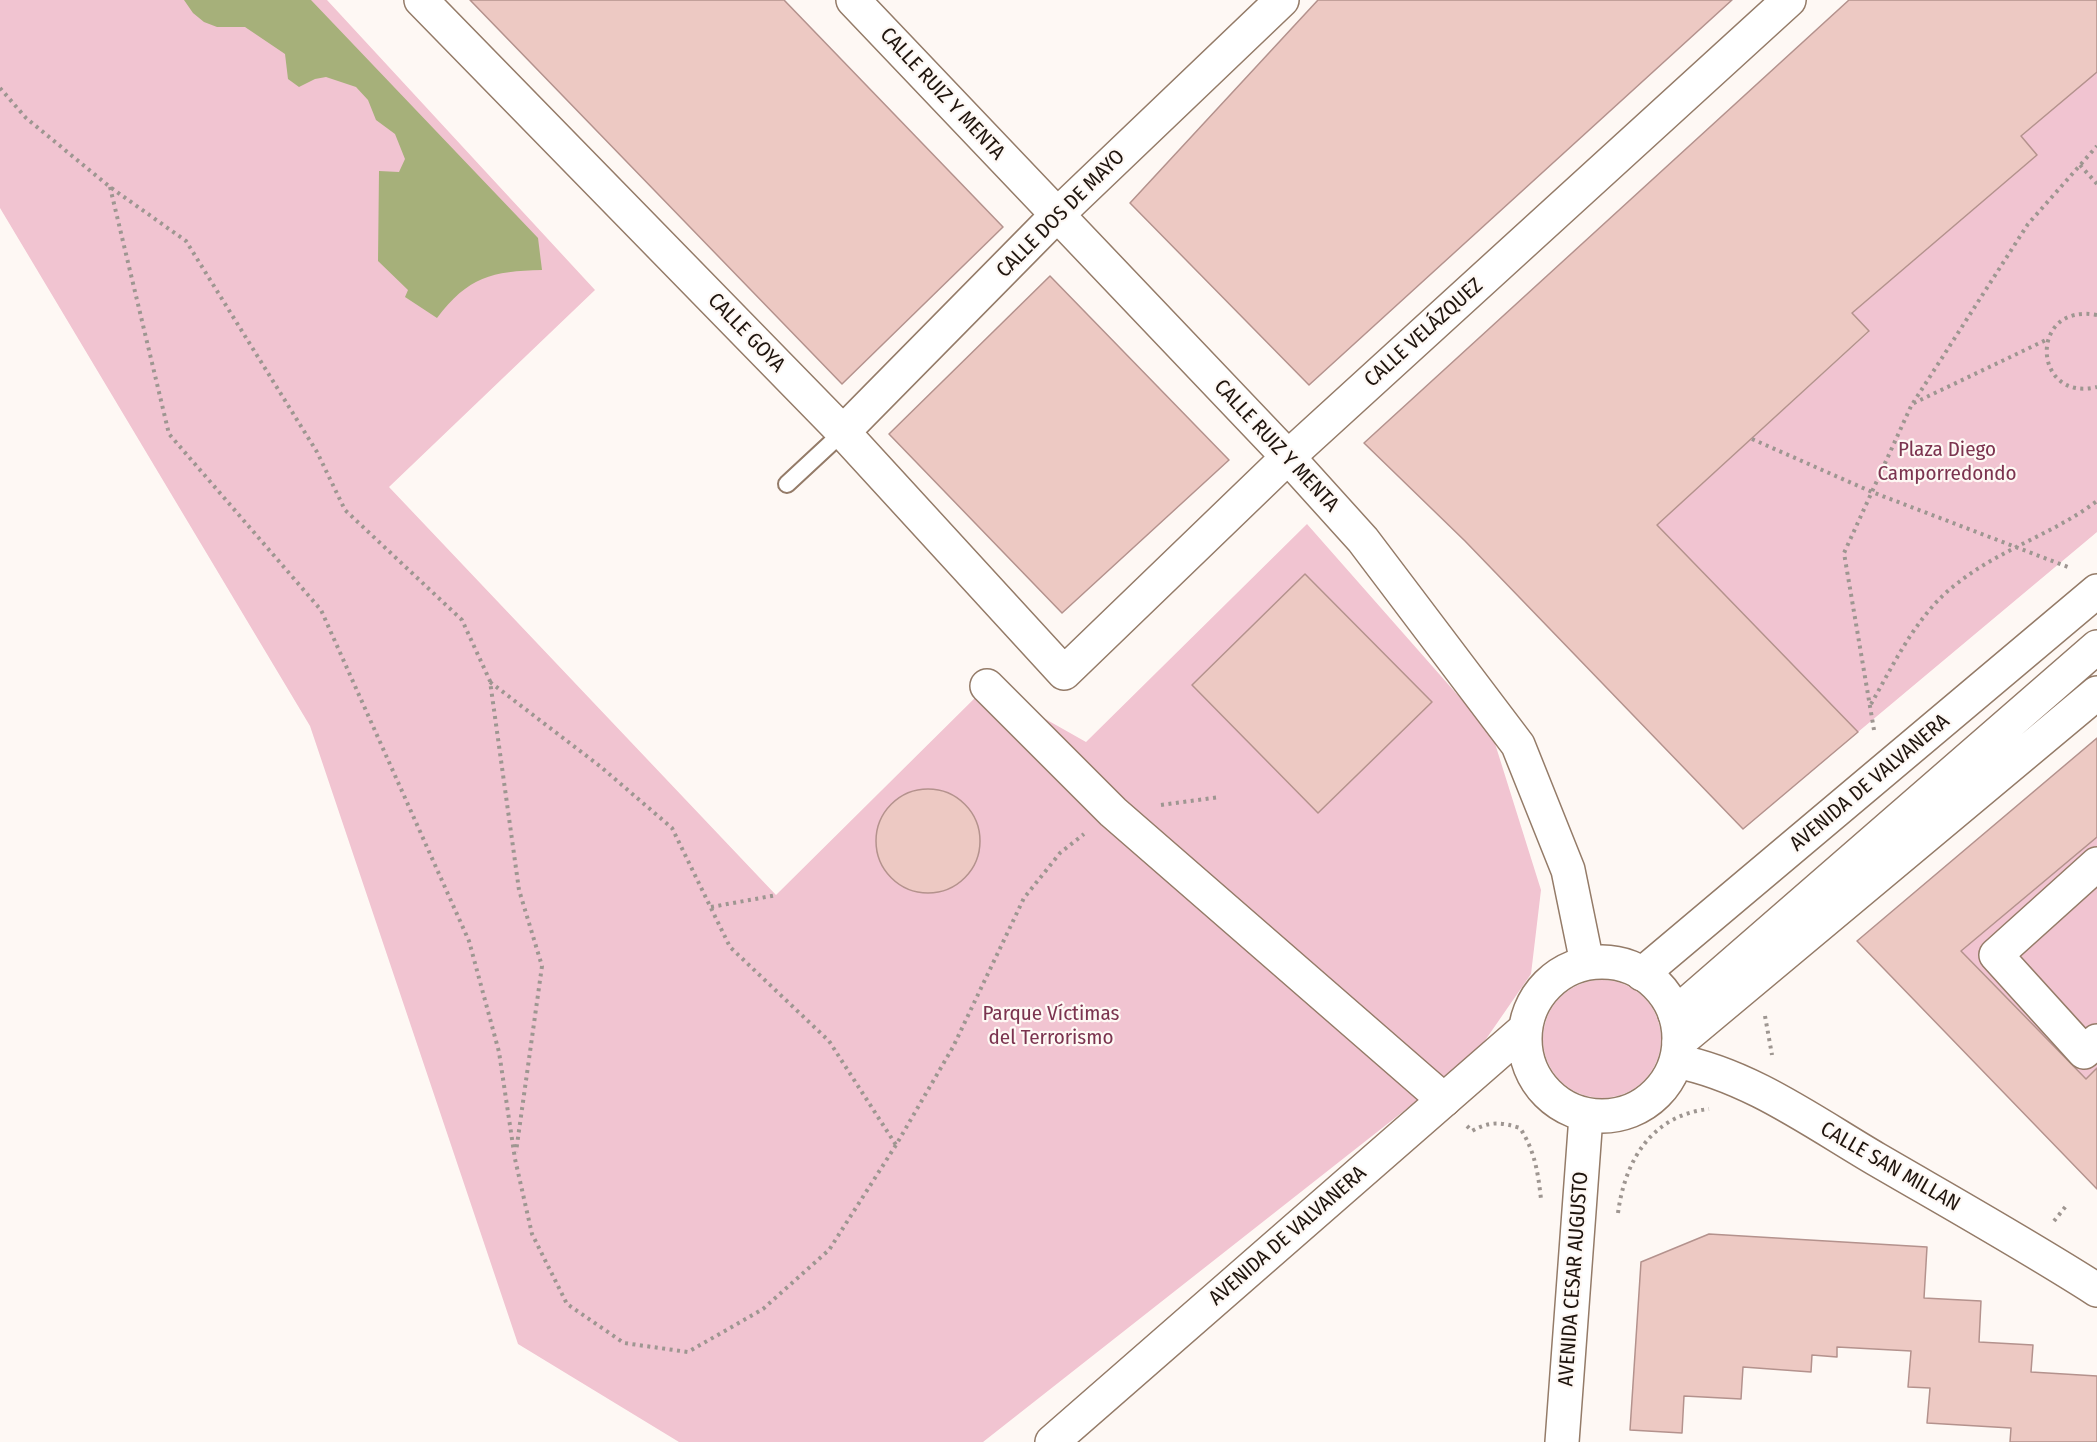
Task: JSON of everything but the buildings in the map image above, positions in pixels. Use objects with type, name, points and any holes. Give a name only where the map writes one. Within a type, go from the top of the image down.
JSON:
[{"type":"street","name":"CALLE GOYA","points":[[421,0],[843,432],[1064,673]]},
{"type":"street","name":"CALLE RUIZ Y MENTA","points":[[853,0],[1288,457],[1363,540],[1518,745],[1568,870],[1587,963]]},
{"type":"street","name":"CALLE DOS DE MAYO","points":[[843,432],[1057,215],[1282,0]]},
{"type":"street","name":"CALLE VELÁZQUEZ","points":[[1064,673],[1288,457],[1789,0]]},
{"type":"street","name":"AVENIDA DE VALVANERA","points":[[1642,974],[1882,772],[2088,581]]},
{"type":"street","points":[[1677,1039],[1662,991],[1642,974],[1617,964],[1587,963],[1561,973],[1541,991],[1528,1014],[1524,1030],[1526,1057],[1539,1086],[1559,1104],[1586,1116],[1612,1116],[1645,1104],[1664,1085],[1677,1039],[2097,647]]},
{"type":"street","points":[[987,687],[1113,812],[1444,1100]]},
{"type":"street","points":[[1677,1039],[1768,967],[2097,693]]},
{"type":"street","points":[[2097,864],[1996,955],[2084,1052],[2097,1041]]},
{"type":"street","name":"AVENIDA DE VALVANERA","points":[[1052,1442],[1524,1030]]},
{"type":"street","name":"CALLE SAN MILLAN","points":[[1677,1039],[1704,1067],[1731,1076],[1785,1105],[2097,1290]]},
{"type":"street","name":"AVENIDA CESAR AUGUSTO","points":[[1562,1442],[1586,1116]]},
{"type":"lane","points":[[787,484],[843,432]]},
{"type":"path","points":[[0,88],[26,118],[110,187],[186,241],[317,452],[345,510],[462,620],[490,681],[519,890],[542,966],[515,1159]]},
{"type":"path","points":[[1882,772],[1844,553],[1912,404],[2028,224],[2097,146]]},
{"type":"path","points":[[2080,165],[2097,184]]},
{"type":"path","points":[[110,187],[146,327],[169,434],[321,610],[469,941],[499,1052],[515,1159],[532,1234],[567,1304],[624,1343],[688,1352],[763,1309],[829,1250],[896,1145],[953,1047],[1024,898],[1060,853],[1113,812],[1220,797]]},
{"type":"path","points":[[1912,404],[2048,339],[2063,320],[2074,315],[2097,315]]},
{"type":"path","points":[[2048,339],[2046,351],[2053,374],[2074,388],[2086,390],[2097,387]]},
{"type":"path","points":[[1752,438],[1872,492],[2015,547],[2088,581]]},
{"type":"path","points":[[1870,705],[1910,637],[1930,610],[1958,582],[2097,501]]},
{"type":"path","points":[[490,681],[601,767],[672,828],[730,947],[828,1041],[896,1145]]},
{"type":"path","points":[[711,908],[777,895]]},
{"type":"path","points":[[1768,967],[1764,1005],[1768,1047],[1778,1071],[1794,1089],[1785,1105]]},
{"type":"green space","name":"Parque Víctimas del Terrorismo","points":[[0,0],[327,0],[595,290],[389,487],[776,895],[987,686],[1086,742],[1307,524],[1492,734],[1541,890],[1531,974],[1475,1055],[983,1442],[679,1442],[518,1344],[310,726],[0,208]]},
{"type":"green space","name":"Plaza Diego Camporredondo","points":[[2097,72],[2097,532],[1858,732],[1657,525],[1869,332],[1852,313],[2037,155],[2021,136]]},
{"type":"green space","points":[[2097,837],[2097,1068],[2086,1079],[1961,951]]},
{"type":"green space","points":[[1602,980],[1625,985],[1644,997],[1656,1016],[1661,1039],[1656,1062],[1644,1081],[1625,1093],[1602,1098],[1579,1093],[1560,1081],[1548,1062],[1543,1039],[1548,1016],[1560,997],[1579,985]]},
{"type":"shaded area","points":[[184,0],[311,0],[538,238],[542,270],[509,272],[482,279],[459,293],[437,318],[405,297],[408,290],[378,261],[379,171],[399,172],[405,159],[395,134],[376,120],[368,100],[356,87],[326,77],[315,79],[299,87],[288,79],[285,54],[245,27],[217,27],[204,22],[193,13]]}]
